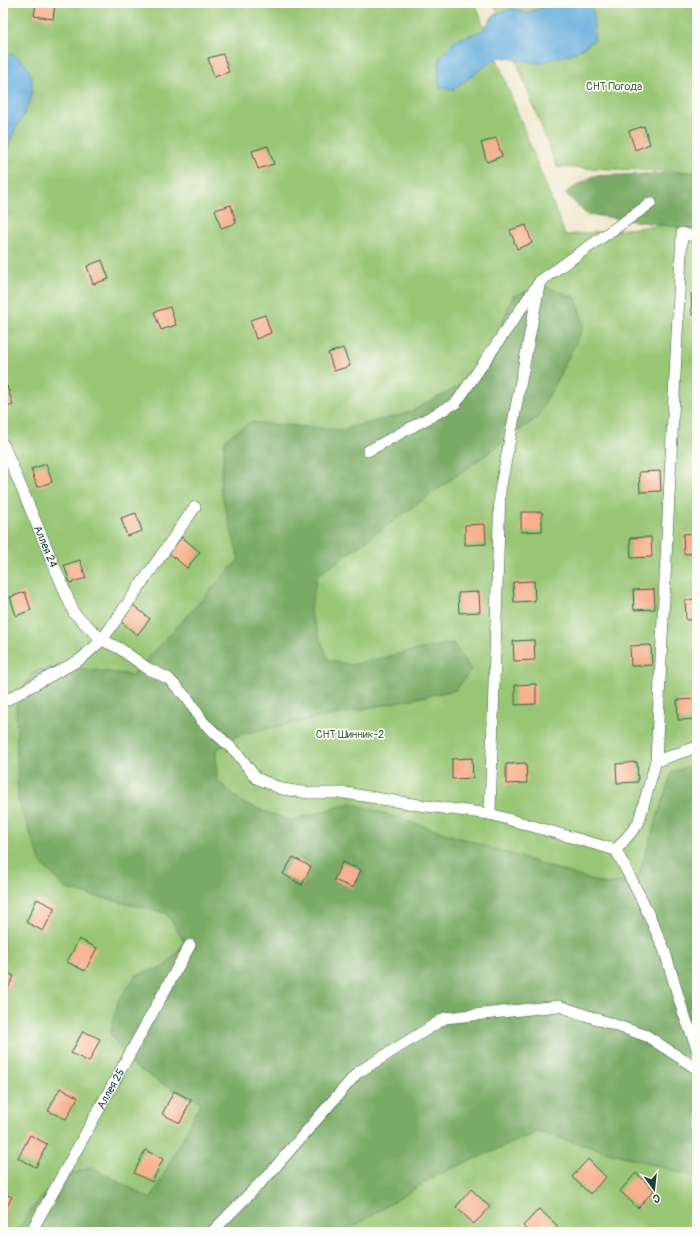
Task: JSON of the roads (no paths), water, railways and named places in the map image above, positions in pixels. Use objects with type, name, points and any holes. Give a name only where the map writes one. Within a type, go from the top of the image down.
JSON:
[{"type":"lane","points":[[368,451],[456,403],[540,281],[652,203]]},
{"type":"lane","points":[[697,237],[682,233],[656,761],[638,824],[616,850],[664,949],[683,1012],[697,1048]]},
{"type":"lane","points":[[490,814],[500,490],[540,281]]},
{"type":"lane","name":"Аллея 24","points":[[3,444],[74,613],[102,640],[119,648],[147,668],[169,680],[188,700],[203,722],[236,753],[256,778],[282,789],[309,793],[345,793],[419,806],[490,814],[616,850]]},
{"type":"lane","points":[[3,702],[80,658],[102,640],[195,507]]},
{"type":"lane","points":[[656,761],[697,747]]},
{"type":"lane","name":"Аллея 25","points":[[31,1232],[190,945]]},
{"type":"lane","points":[[212,1232],[271,1172],[357,1073],[445,1018],[559,1006],[647,1036],[697,1069]]},
{"type":"water","points":[[560,3],[589,3],[594,14],[594,41],[576,52],[541,63],[500,57],[453,90],[440,88],[438,76],[440,57],[456,40],[482,31],[494,15],[512,8],[527,13]]},
{"type":"water","points":[[13,54],[24,63],[30,72],[32,91],[31,98],[14,132],[3,161],[3,55]]},
{"type":"park label","name":"СНТ Погода","points":[[614,86]]},
{"type":"park label","name":"СНТ Шинник-2","points":[[350,734]]}]
